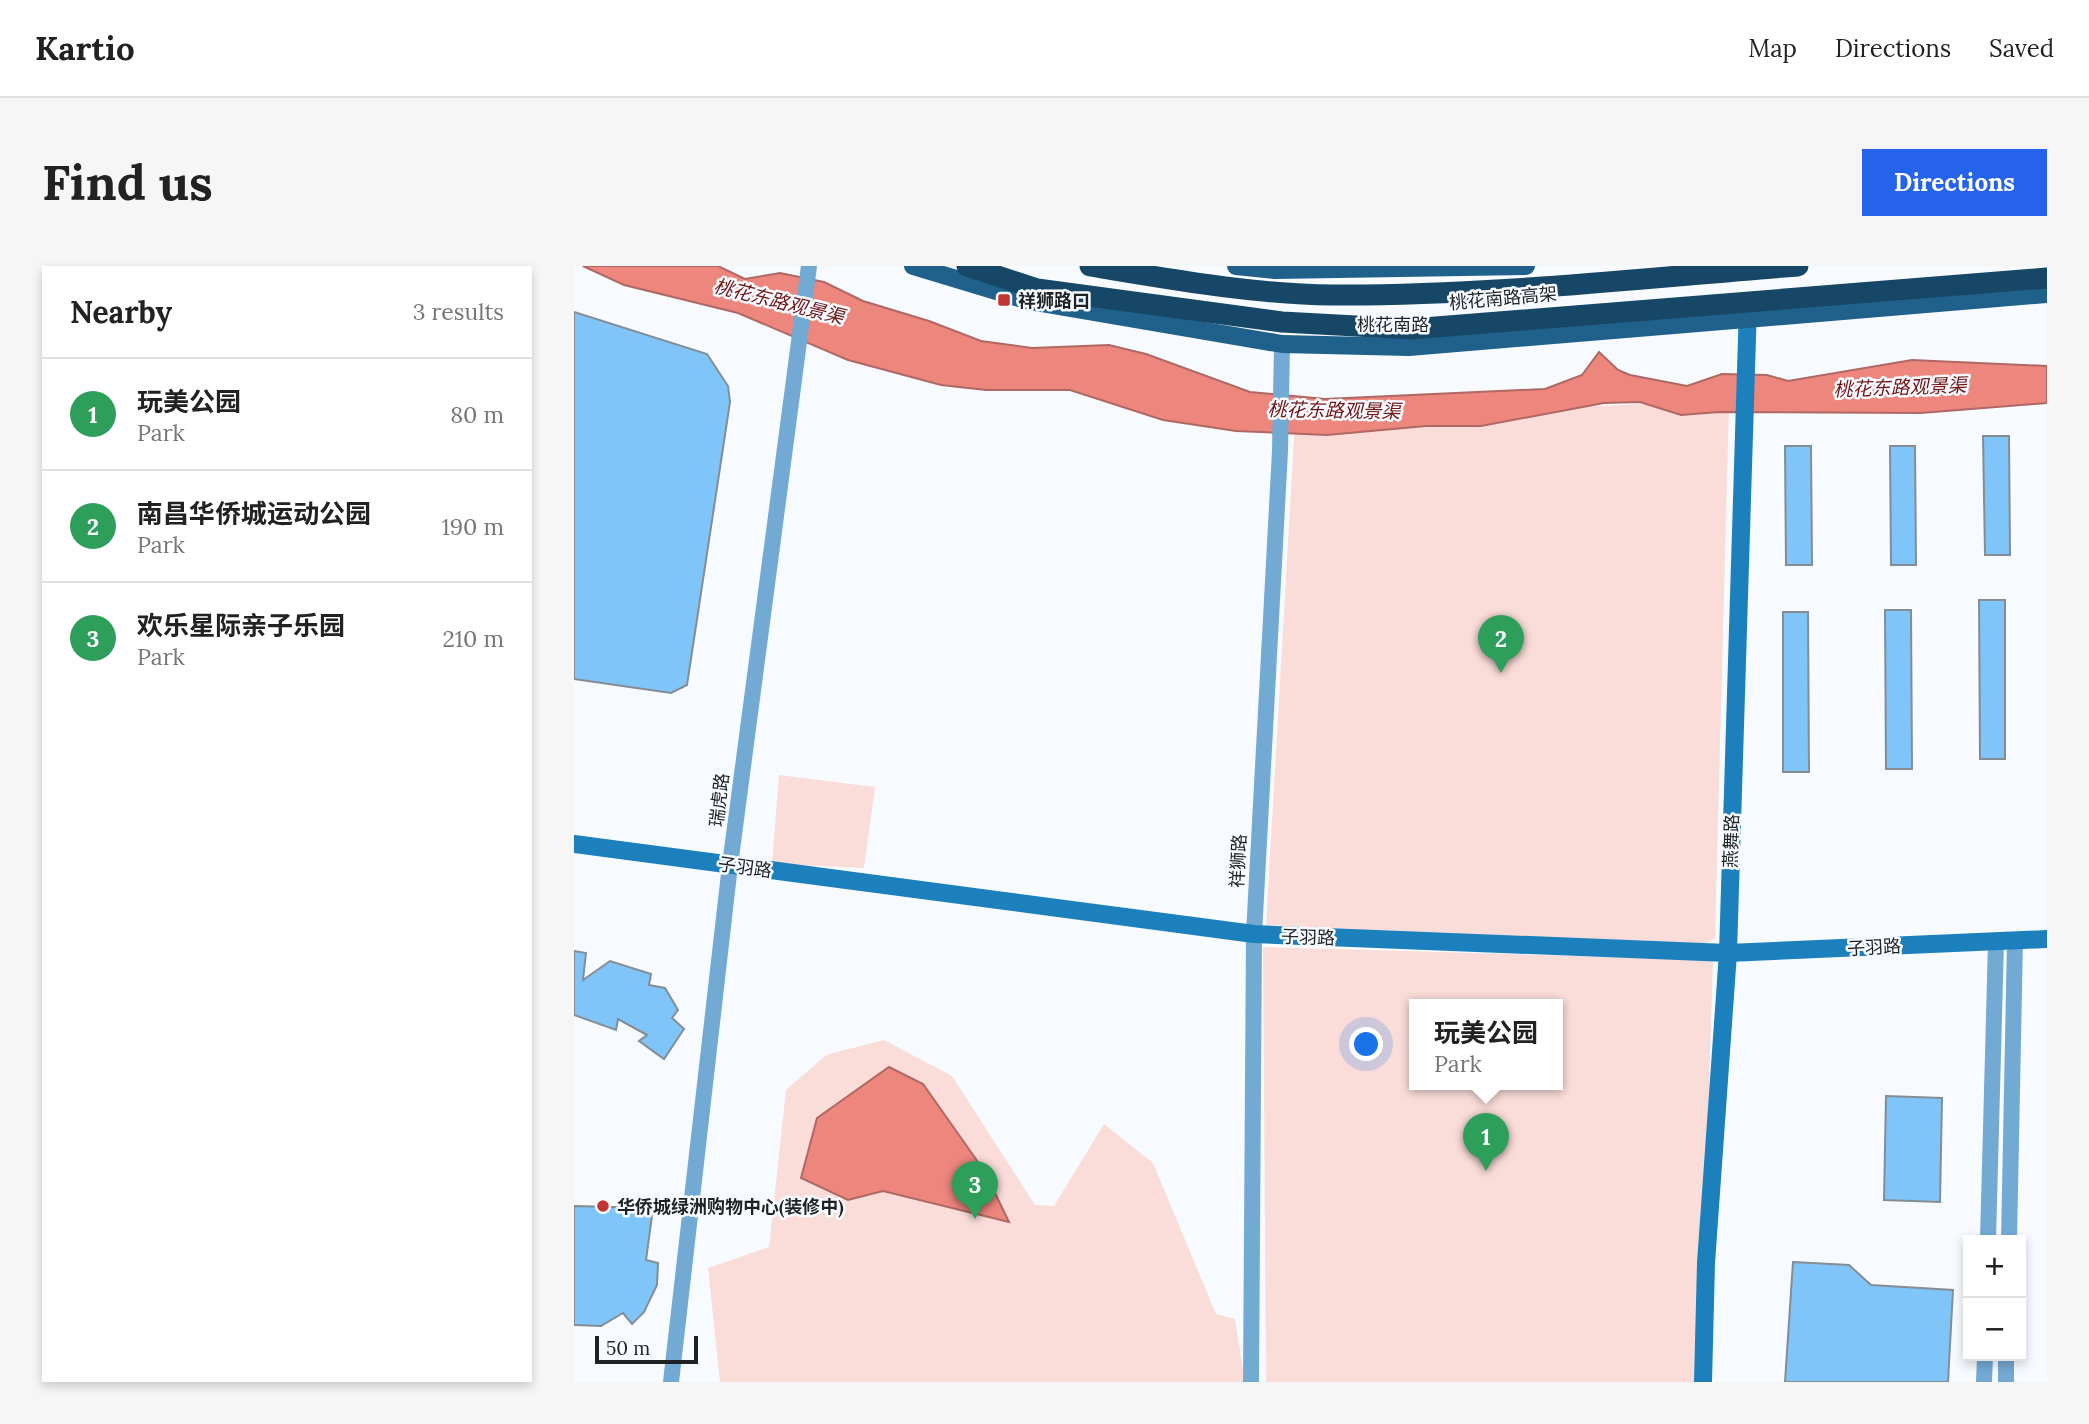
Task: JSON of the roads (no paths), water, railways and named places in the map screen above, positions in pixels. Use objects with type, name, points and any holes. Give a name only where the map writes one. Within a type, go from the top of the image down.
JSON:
[{"type":"highway","name":"桃花南路高架","points":[[967,266],[1037,289],[1282,322],[1411,329],[1748,310],[2047,278]]},
{"type":"highway","name":"桃花南路高架","points":[[1090,266],[1202,284],[1330,295],[1473,291],[1798,266]]},
{"type":"main road","name":"桃花南路","points":[[913,266],[1029,301],[1282,344],[1409,347],[1748,310],[2047,294]]},
{"type":"main road","points":[[1236,266],[1289,270],[1526,266]]},
{"type":"street","name":"瑞虎路","points":[[671,1382],[730,865],[808,267]]},
{"type":"street","name":"燕舞路","points":[[1703,1382],[1706,1263],[1728,953],[1748,310]]},
{"type":"street","name":"祥狮路","points":[[1251,1382],[1254,934],[1280,451],[1282,344]]},
{"type":"street","name":"子羽路","points":[[574,844],[1254,934],[1728,953],[2047,939]]},
{"type":"street","points":[[2009,1235],[2015,940]]},
{"type":"street","points":[[1988,1235],[1996,942]]},
{"type":"street","points":[[1984,1382],[1985,1361]]},
{"type":"street","points":[[2006,1361],[2006,1382]]},
{"type":"water","name":"桃花东路观景渠","points":[[583,266],[718,266],[745,279],[780,273],[824,282],[863,301],[929,321],[981,341],[1032,348],[1109,345],[1146,354],[1250,392],[1325,399],[1545,389],[1582,375],[1599,352],[1618,370],[1630,375],[1687,386],[1722,374],[1767,375],[1788,381],[1912,360],[2047,366],[2047,403],[1921,413],[1719,412],[1681,415],[1640,402],[1604,403],[1481,426],[1426,426],[1327,435],[1236,431],[1163,420],[1070,390],[986,390],[941,385],[848,360],[738,313],[624,285]]},
{"type":"water","points":[[889,1067],[923,1084],[985,1172],[1009,1222],[883,1191],[848,1200],[801,1178],[817,1118]]},
{"type":"place","name":"祥狮路口","points":[[1004,300]]},
{"type":"place","name":"南昌华侨城运动公园","points":[[1501,673]]},
{"type":"place","name":"玩美公园","points":[[1486,1171]]},
{"type":"place","name":"华侨城绿洲购物中心(装修中)","points":[[603,1206]]},
{"type":"place","name":"欢乐星际亲子乐园","points":[[975,1219]]}]
